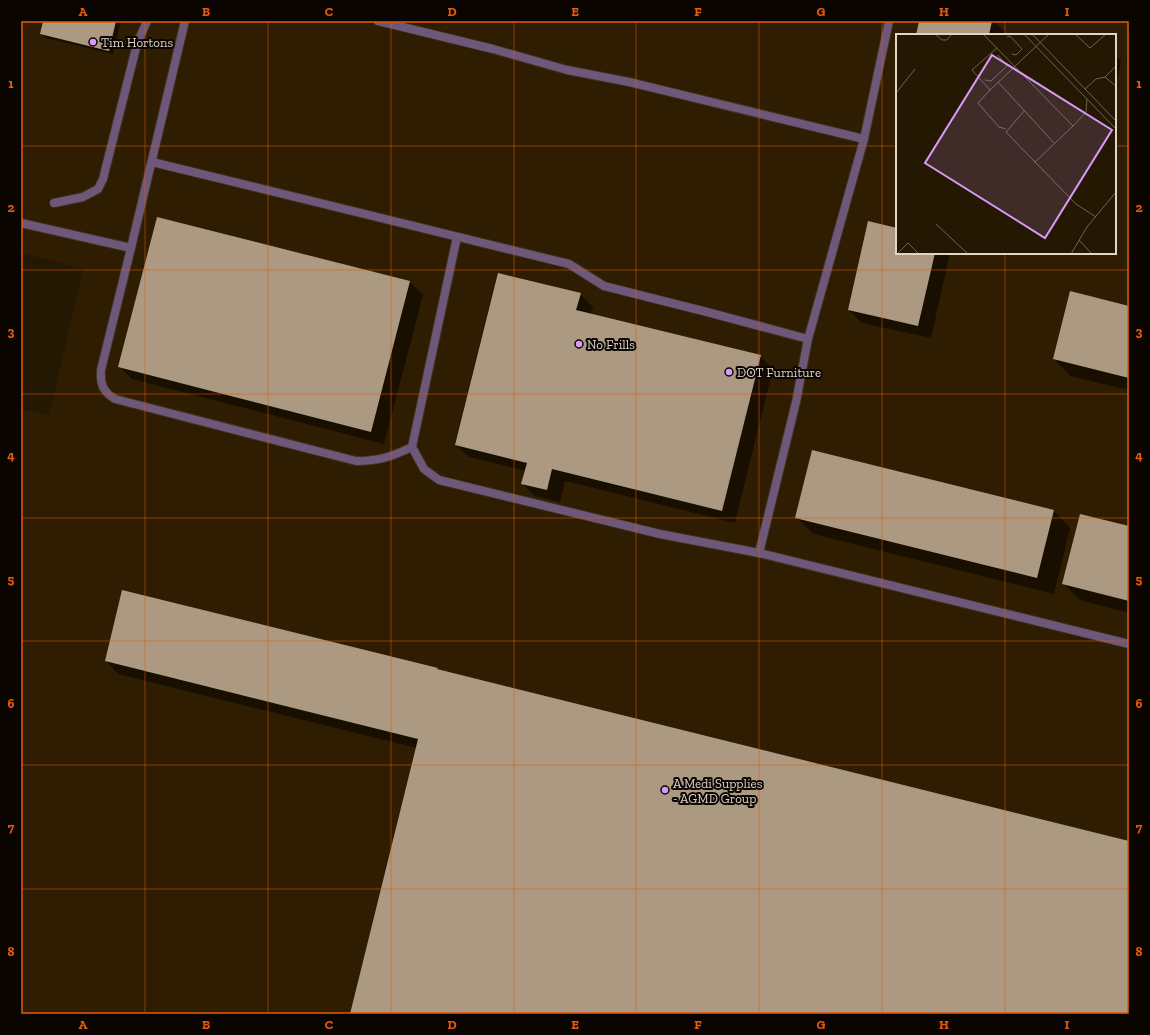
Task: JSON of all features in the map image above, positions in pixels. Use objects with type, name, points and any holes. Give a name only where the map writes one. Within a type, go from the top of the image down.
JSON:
[{"type":"lane","points":[[54,203],[83,197],[98,189],[103,179],[137,44],[147,21]]},
{"type":"lane","points":[[185,21],[101,370],[100,379],[102,388],[107,394],[115,399],[356,461],[372,461],[391,457],[412,447]]},
{"type":"lane","points":[[378,21],[493,49],[567,70],[629,82],[864,139]]},
{"type":"lane","points":[[759,553],[796,402],[808,339],[864,139],[889,21]]},
{"type":"lane","points":[[152,162],[569,264],[604,286],[808,339]]},
{"type":"lane","points":[[21,223],[131,248]]},
{"type":"lane","points":[[457,236],[412,447],[424,468],[439,480],[660,534],[759,553],[1129,644]]},
{"type":"shaded area","points":[[21,21],[1116,21],[1129,24],[1129,1014],[21,1014],[21,409],[49,415],[83,269],[21,253]]},
{"type":"building","name":"Tim Hortons","points":[[43,21],[116,21],[109,51],[40,34]]},
{"type":"building","points":[[919,21],[992,21],[989,34],[916,34]]},
{"type":"building","points":[[157,217],[410,281],[371,432],[118,367]]},
{"type":"building","points":[[868,221],[896,228],[896,254],[935,254],[918,326],[848,310]]},
{"type":"building","points":[[498,273],[581,293],[576,310],[761,355],[722,511],[552,469],[547,490],[521,484],[527,463],[455,445]]},
{"type":"building","points":[[1070,291],[1129,306],[1129,378],[1053,359]]},
{"type":"building","points":[[812,450],[1054,510],[1037,578],[795,518]]},
{"type":"building","points":[[1080,514],[1129,526],[1129,601],[1062,584]]},
{"type":"building","name":"A Medi Supplies - AGMD Group","points":[[122,590],[1129,841],[1129,1014],[350,1014],[418,739],[105,661]]},
{"type":"place","name":"Tim Hortons","points":[[93,42]]},
{"type":"place","name":"No Frills","points":[[579,344]]},
{"type":"place","name":"DOT Furniture","points":[[729,372]]},
{"type":"place","name":"A Medi Supplies - AGMD Group","points":[[665,790]]}]
